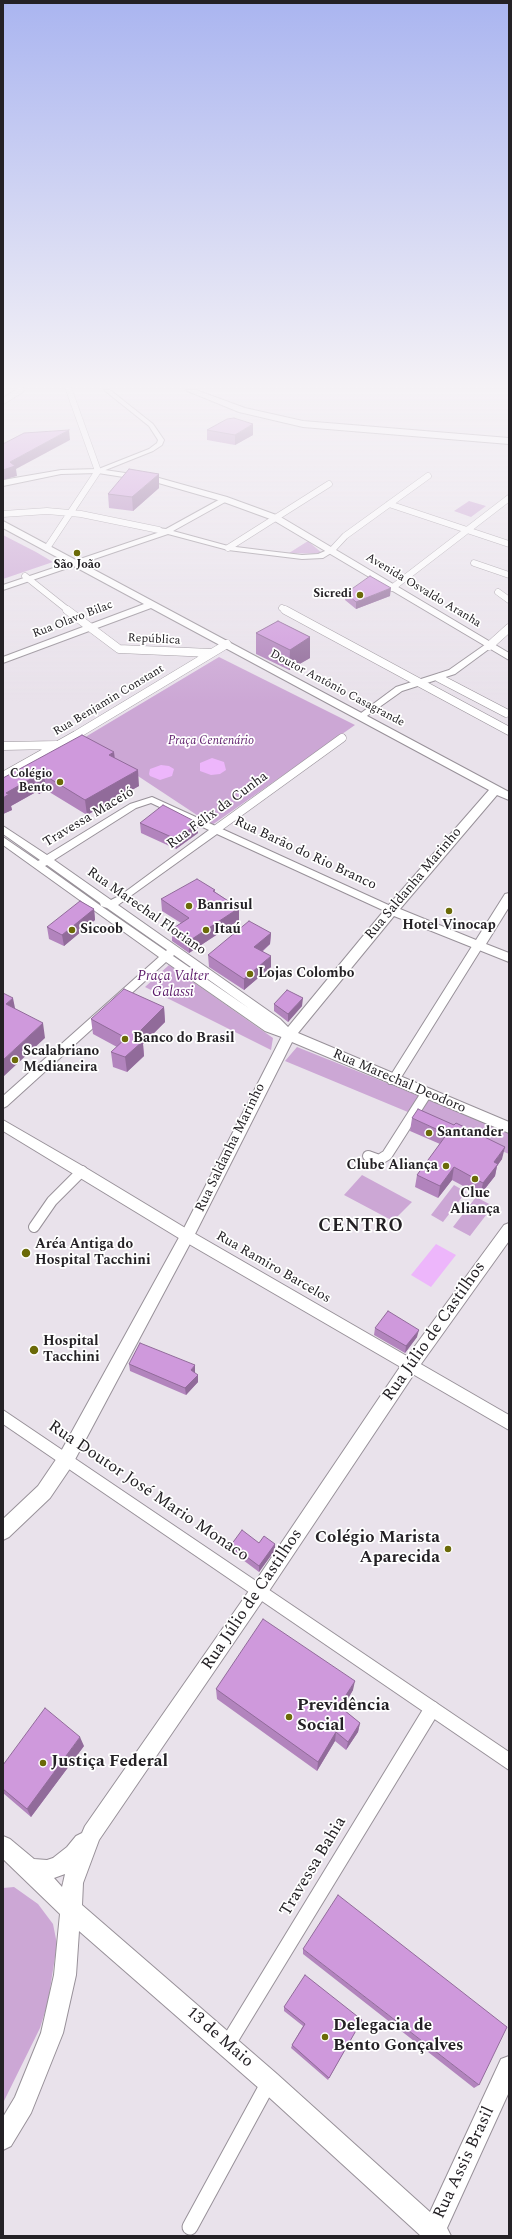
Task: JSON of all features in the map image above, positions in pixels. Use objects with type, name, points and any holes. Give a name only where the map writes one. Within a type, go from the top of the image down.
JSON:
[{"type":"main road","name":"Avenida Osvaldo Aranha","points":[[208,494],[276,518],[332,550],[392,588],[509,657]]},
{"type":"main road","name":"Doutor Antônio Casagrande","points":[[4,525],[509,797]]},
{"type":"main road","name":"Rua Olavo Bilac","points":[[8,658],[152,604]]},
{"type":"main road","points":[[3,649],[8,658]]},
{"type":"main road","name":"Rua Saldanha Marinho","points":[[3,1531],[44,1492],[65,1460],[187,1236],[288,1035],[391,910],[495,790]]},
{"type":"main road","points":[[478,946],[509,897]]},
{"type":"main road","name":"Rua Barão do Rio Branco","points":[[391,910],[509,958]]},
{"type":"main road","name":"Rua Marechal Deodoro","points":[[288,1035],[393,1081],[509,1128]]},
{"type":"main road","name":"Rua Júlio de Castilhos","points":[[30,1869],[47,1870],[58,1867],[74,1854],[92,1833],[259,1591],[410,1366],[509,1229]]},
{"type":"main road","name":"Rua Júlio de Castilhos","points":[[3,2138],[23,2105],[52,2033],[65,1975],[70,1909],[76,1870],[92,1833]]},
{"type":"main road","name":"13 de Maio","points":[[3,1846],[30,1869],[70,1909],[227,2044],[437,2235]]},
{"type":"main road","name":"Rua Assis Brasil","points":[[437,2235],[509,2067]]},
{"type":"street","points":[[47,548],[83,494]]},
{"type":"street","points":[[228,548],[313,494]]},
{"type":"street","points":[[3,514],[47,511],[113,519],[228,548],[302,557],[320,556],[332,550],[345,536],[403,494]]},
{"type":"street","points":[[392,588],[466,529],[509,498]]},
{"type":"street","points":[[3,588],[159,530],[174,526],[224,499]]},
{"type":"street","points":[[390,504],[509,544]]},
{"type":"street","points":[[73,562],[168,532],[174,526]]},
{"type":"street","points":[[474,563],[509,575]]},
{"type":"street","points":[[3,583],[27,578]]},
{"type":"street","name":"República","points":[[27,578],[112,645],[129,651],[212,653]]},
{"type":"street","points":[[498,592],[509,600]]},
{"type":"street","points":[[282,608],[509,731]]},
{"type":"street","points":[[361,716],[399,689],[419,681],[439,678],[452,672],[489,646],[509,628]]},
{"type":"street","name":"Rua Benjamin Constant","points":[[3,776],[227,644]]},
{"type":"street","points":[[439,678],[506,713]]},
{"type":"street","name":"Rua Félix da Cunha","points":[[111,905],[125,897],[342,738]]},
{"type":"street","points":[[3,746],[57,745]]},
{"type":"street","name":"Travessa Maceió","points":[[37,866],[133,806],[146,801],[157,801]]},
{"type":"street","name":"Rua Barão do Rio Branco","points":[[157,801],[215,830],[391,910]]},
{"type":"street","name":"Rua Marechal Floriano","points":[[3,829],[111,905],[170,954],[274,1031],[288,1035]]},
{"type":"street","name":"Rua Marechal Floriano","points":[[3,840],[85,900],[276,1022],[288,1035]]},
{"type":"street","points":[[85,900],[111,905]]},
{"type":"street","points":[[393,1081],[478,946]]},
{"type":"street","points":[[3,1103],[170,954]]},
{"type":"street","points":[[368,1156],[379,1160],[387,1155],[426,1094]]},
{"type":"street","name":"Rua Ramiro Barcelos","points":[[3,1125],[82,1171],[187,1236],[509,1422]]},
{"type":"street","points":[[34,1227],[52,1201],[82,1171]]},
{"type":"street","name":"Rua Doutor José Mario Monaco","points":[[3,1416],[65,1460],[509,1762]]},
{"type":"street","name":"Travessa Bahia","points":[[227,2044],[432,1709]]},
{"type":"street","points":[[190,2227],[269,2082]]},
{"type":"green space","points":[[469,501],[486,506],[471,517],[454,511]]},
{"type":"green space","points":[[3,535],[36,552],[53,562],[3,579]]},
{"type":"green space","points":[[308,541],[323,554],[289,553]]},
{"type":"green space","name":"Praça Centenário","points":[[219,657],[355,725],[212,825],[82,739]]},
{"type":"green space","name":"Praça Valter Galassi","points":[[169,965],[273,1038],[271,1050],[145,987]]},
{"type":"green space","points":[[297,1047],[509,1132],[509,1154],[285,1061]]},
{"type":"green space","points":[[362,1175],[412,1202],[393,1221],[344,1195]]},
{"type":"green space","points":[[454,1185],[466,1192],[443,1222],[431,1215]]},
{"type":"green space","points":[[476,1197],[493,1206],[470,1236],[453,1227]]},
{"type":"green space","points":[[14,1887],[38,1904],[53,1924],[57,1944],[48,2002],[40,2028],[3,2103],[3,1888]]},
{"type":"shaded area","points":[[212,758],[224,762],[226,770],[220,774],[211,775],[200,771],[200,763]]},
{"type":"shaded area","points":[[161,765],[169,766],[174,769],[172,776],[160,780],[150,776],[150,769]]},
{"type":"shaded area","points":[[436,1244],[456,1255],[431,1287],[411,1275]]},
{"type":"building","points":[[112,494],[135,494],[132,497]]},
{"type":"building","points":[[370,576],[391,588],[356,602],[346,593]]},
{"type":"building","points":[[278,621],[310,637],[290,650],[256,633]]},
{"type":"building","points":[[82,735],[114,752],[109,755],[138,770],[85,800],[44,775],[37,779],[34,777],[6,793],[9,794],[3,798],[3,778]]},
{"type":"building","points":[[163,805],[198,823],[176,839],[140,823]]},
{"type":"building","points":[[197,879],[239,908],[189,941],[172,929],[189,918],[161,899]]},
{"type":"building","points":[[80,901],[94,909],[62,935],[47,927]]},
{"type":"building","points":[[249,921],[271,933],[254,947],[271,956],[244,979],[208,955]]},
{"type":"building","points":[[124,989],[164,1007],[134,1037],[143,1041],[125,1057],[111,1052],[126,1038],[91,1019]]},
{"type":"building","points":[[287,990],[303,998],[288,1014],[274,1004]]},
{"type":"building","points":[[3,993],[13,998],[6,1004],[43,1023],[3,1060]]},
{"type":"building","points":[[418,1109],[454,1125],[456,1123],[505,1147],[494,1162],[498,1164],[483,1183],[454,1167],[440,1186],[417,1175],[447,1134],[412,1118]]},
{"type":"building","points":[[388,1311],[419,1330],[406,1346],[375,1328]]},
{"type":"building","points":[[140,1343],[195,1365],[191,1370],[198,1375],[185,1388],[129,1364]]},
{"type":"building","points":[[242,1530],[259,1543],[264,1536],[275,1544],[259,1566],[231,1545]]},
{"type":"building","name":"Previdência Social","points":[[263,1619],[355,1681],[339,1706],[360,1723],[348,1742],[336,1732],[318,1762],[216,1689]]},
{"type":"building","name":"Justiça Federal","points":[[45,1708],[80,1737],[27,1809],[3,1789],[3,1765]]},
{"type":"building","points":[[338,1895],[507,2027],[479,2085],[303,1949]]},
{"type":"building","name":"Delegacia de Bento Gonçalves","points":[[305,1975],[362,2020],[329,2078],[292,2045],[305,2024],[284,2007]]},
{"type":"place","name":"São João","points":[[77,553]]},
{"type":"place","name":"Sicredi","points":[[360,595]]},
{"type":"place","name":"Colégio Bento","points":[[60,782]]},
{"type":"place","name":"Banrisul","points":[[189,906]]},
{"type":"place","name":"Hotel Vinocap","points":[[449,911]]},
{"type":"place","name":"Sicoob","points":[[72,930]]},
{"type":"place","name":"Itaú","points":[[206,930]]},
{"type":"place","name":"Lojas Colombo","points":[[250,974]]},
{"type":"place","name":"Banco do Brasil","points":[[125,1039]]},
{"type":"place","name":"Scalabriano Medianeira","points":[[15,1060]]},
{"type":"place","name":"Santander","points":[[429,1133]]},
{"type":"place","name":"Clube Aliança","points":[[446,1166]]},
{"type":"place","name":"Clue Aliança","points":[[475,1179]]},
{"type":"place","name":"Aréa Antiga do Hospital Tacchini","points":[[26,1253]]},
{"type":"place","name":"Hospital Tacchini","points":[[34,1350]]},
{"type":"place","name":"Colégio Marista Aparecida","points":[[448,1549]]},
{"type":"place","name":"Previdência Social","points":[[289,1717]]},
{"type":"place","name":"Justiça Federal","points":[[43,1763]]},
{"type":"place","name":"Delegacia de Bento Gonçalves","points":[[325,2037]]},
{"type":"district","name":"CENTRO","points":[[361,1227]]}]
